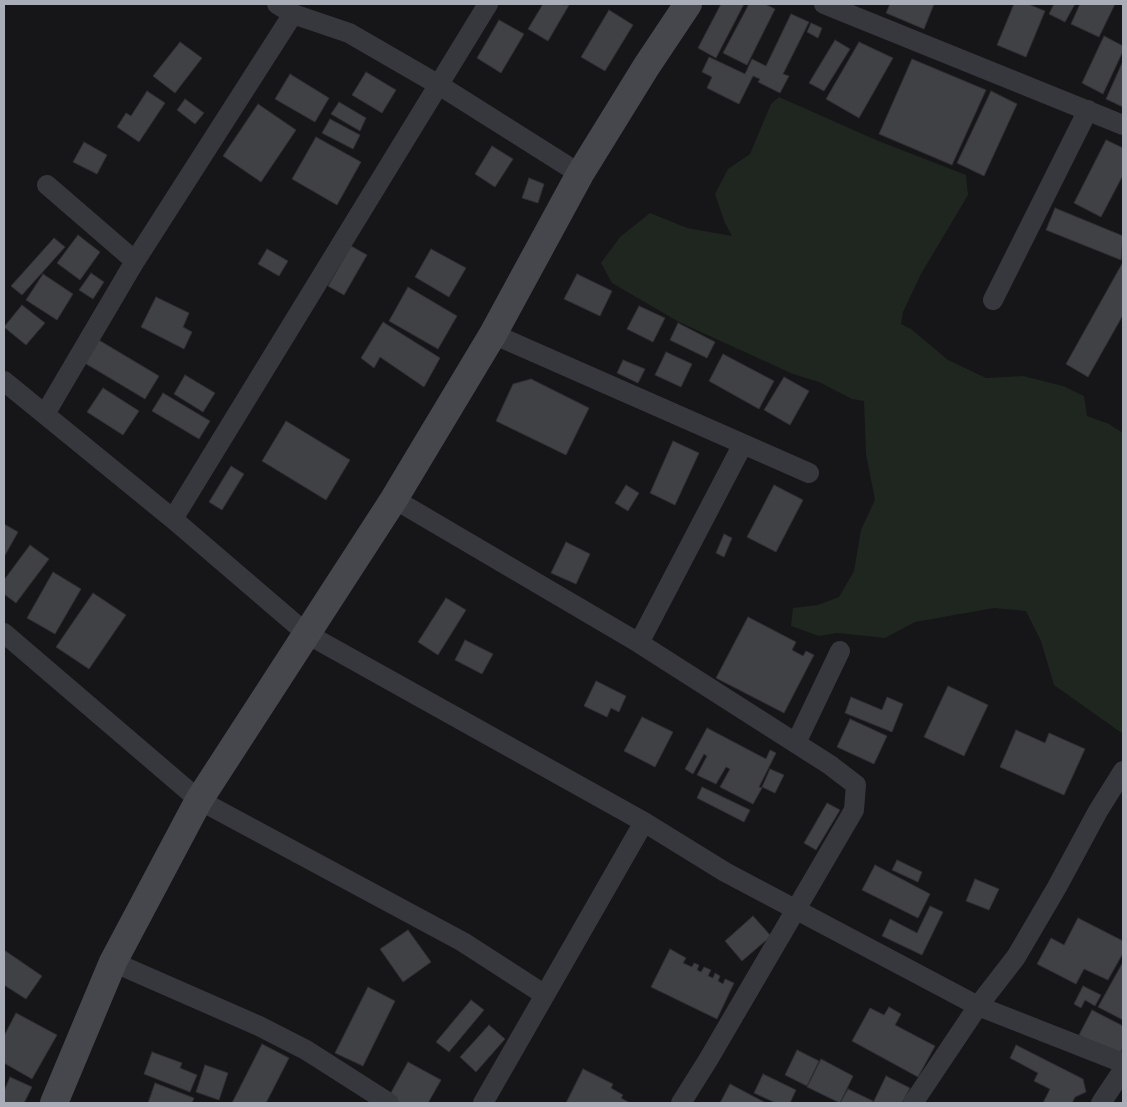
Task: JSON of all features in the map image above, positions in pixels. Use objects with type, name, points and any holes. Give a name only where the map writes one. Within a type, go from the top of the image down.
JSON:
[{"type":"main road","points":[[54,1103],[113,962],[200,800],[394,499],[493,334],[580,174],[646,67],[688,4]]},
{"type":"street","points":[[173,519],[488,4]]},
{"type":"street","points":[[824,4],[1123,124]]},
{"type":"street","points":[[45,414],[285,9],[348,33],[439,85],[580,174]]},
{"type":"street","points":[[993,300],[1088,110]]},
{"type":"street","points":[[47,185],[135,261]]},
{"type":"street","points":[[493,334],[809,473]]},
{"type":"street","points":[[4,381],[173,519],[307,634],[644,822],[725,872],[798,908],[978,1006],[1123,1063]]},
{"type":"street","points":[[638,643],[743,444]]},
{"type":"street","points":[[394,499],[638,643],[796,743],[856,785],[854,810],[798,908],[681,1103]]},
{"type":"street","points":[[4,633],[200,800],[463,942],[544,995]]},
{"type":"street","points":[[796,743],[840,652]]},
{"type":"street","points":[[913,1103],[978,1006],[1016,957],[1098,811],[1123,771]]},
{"type":"street","points":[[483,1103],[644,822]]},
{"type":"street","points":[[113,962],[259,1026],[306,1050],[389,1103]]},
{"type":"street","points":[[1101,1103],[1123,1070]]},
{"type":"shaded area","points":[[779,97],[876,140],[966,175],[968,195],[921,274],[903,312],[901,324],[911,329],[948,360],[986,378],[1023,376],[1063,386],[1084,396],[1087,416],[1109,424],[1123,433],[1123,734],[1054,685],[1041,641],[1026,611],[994,608],[915,622],[885,638],[837,633],[819,636],[791,626],[793,608],[818,605],[839,597],[854,571],[861,530],[875,500],[866,454],[864,401],[852,399],[819,382],[793,374],[679,322],[612,283],[601,263],[620,237],[650,213],[687,228],[732,236],[725,223],[715,194],[728,169],[750,154],[771,104]]},
{"type":"building","points":[[543,4],[569,5],[548,41],[528,29]]},
{"type":"building","points":[[721,4],[744,4],[716,58],[698,48]]},
{"type":"building","points":[[749,4],[765,4],[775,9],[747,65],[723,53]]},
{"type":"building","points":[[890,4],[934,4],[924,29],[886,13]]},
{"type":"building","points":[[1014,4],[1028,4],[1045,11],[1026,57],[997,45]]},
{"type":"building","points":[[1054,4],[1075,4],[1065,22],[1049,14]]},
{"type":"building","points":[[1080,4],[1115,4],[1099,37],[1071,24]]},
{"type":"building","points":[[609,10],[633,25],[605,71],[581,57]]},
{"type":"building","points":[[791,14],[809,22],[783,74],[789,76],[780,93],[758,82],[760,79],[753,76],[739,104],[707,88],[712,77],[702,72],[709,57],[745,74],[752,59],[766,66]]},
{"type":"building","points":[[499,20],[524,34],[501,73],[477,58]]},
{"type":"building","points":[[811,23],[822,28],[818,38],[807,32]]},
{"type":"building","points":[[1104,36],[1123,46],[1123,51],[1103,94],[1082,83]]},
{"type":"building","points":[[835,40],[850,49],[824,91],[809,83]]},
{"type":"building","points":[[180,42],[202,58],[175,93],[153,76]]},
{"type":"building","points":[[859,42],[893,58],[859,118],[826,99]]},
{"type":"building","points":[[912,59],[986,90],[952,165],[879,134]]},
{"type":"building","points":[[1123,61],[1123,107],[1106,99]]},
{"type":"building","points":[[366,72],[396,90],[382,113],[352,95]]},
{"type":"building","points":[[290,74],[329,98],[315,122],[275,99]]},
{"type":"building","points":[[147,91],[165,103],[139,142],[117,127],[126,113],[131,116]]},
{"type":"building","points":[[991,91],[1017,104],[984,176],[957,163]]},
{"type":"building","points":[[185,99],[204,113],[195,124],[177,110]]},
{"type":"building","points":[[339,102],[366,118],[360,131],[331,114]]},
{"type":"building","points":[[258,104],[296,130],[261,182],[223,156]]},
{"type":"building","points":[[330,119],[360,135],[353,149],[322,133]]},
{"type":"building","points":[[316,137],[361,162],[337,205],[292,179]]},
{"type":"building","points":[[1106,140],[1123,148],[1123,175],[1101,217],[1074,203]]},
{"type":"building","points":[[84,142],[107,155],[97,174],[73,162]]},
{"type":"building","points":[[492,146],[513,159],[495,187],[475,174]]},
{"type":"building","points":[[529,178],[544,184],[538,203],[522,198]]},
{"type":"building","points":[[1055,208],[1123,236],[1121,260],[1046,230]]},
{"type":"building","points":[[78,235],[100,252],[80,280],[57,263]]},
{"type":"building","points":[[54,238],[65,247],[22,295],[11,286]]},
{"type":"building","points":[[351,246],[367,255],[344,295],[328,286]]},
{"type":"building","points":[[267,249],[288,261],[279,276],[258,264]]},
{"type":"building","points":[[431,249],[466,268],[449,297],[415,277]]},
{"type":"building","points":[[1123,262],[1123,315],[1088,377],[1066,364]]},
{"type":"building","points":[[91,273],[104,282],[93,299],[79,290]]},
{"type":"building","points":[[43,274],[73,294],[57,320],[26,300]]},
{"type":"building","points":[[577,274],[612,291],[600,316],[564,299]]},
{"type":"building","points":[[408,287],[457,316],[438,349],[389,321]]},
{"type":"building","points":[[156,297],[189,313],[183,327],[192,332],[184,349],[141,327]]},
{"type":"building","points":[[22,305],[45,323],[26,345],[4,327]]},
{"type":"building","points":[[639,306],[665,318],[653,342],[627,329]]},
{"type":"building","points":[[383,322],[440,358],[424,387],[380,357],[374,368],[361,358]]},
{"type":"building","points":[[678,323],[715,342],[707,358],[670,340]]},
{"type":"building","points":[[97,339],[159,376],[145,399],[83,362]]},
{"type":"building","points":[[666,352],[692,364],[681,387],[655,375]]},
{"type":"building","points":[[723,354],[774,381],[759,409],[709,381]]},
{"type":"building","points":[[623,360],[645,369],[638,383],[617,373]]},
{"type":"building","points":[[185,375],[215,393],[203,412],[174,394]]},
{"type":"building","points":[[784,377],[809,391],[790,425],[764,410]]},
{"type":"building","points":[[531,379],[589,408],[566,455],[496,421],[513,384]]},
{"type":"building","points":[[103,388],[139,411],[123,435],[87,412]]},
{"type":"building","points":[[163,393],[210,421],[199,439],[152,411]]},
{"type":"building","points":[[286,421],[350,460],[326,500],[262,461]]},
{"type":"building","points":[[673,441],[699,453],[675,505],[650,493]]},
{"type":"building","points":[[231,466],[244,474],[222,510],[209,502]]},
{"type":"building","points":[[626,485],[639,493],[628,511],[615,503]]},
{"type":"building","points":[[774,485],[803,500],[776,552],[747,537]]},
{"type":"building","points":[[4,524],[18,532],[4,557]]},
{"type":"building","points":[[724,534],[732,538],[724,557],[716,553]]},
{"type":"building","points":[[566,542],[590,554],[576,584],[551,573]]},
{"type":"building","points":[[30,545],[49,559],[16,603],[4,594],[4,580]]},
{"type":"building","points":[[53,572],[81,589],[55,634],[27,618]]},
{"type":"building","points":[[93,593],[126,615],[89,669],[56,647]]},
{"type":"building","points":[[446,598],[466,610],[438,655],[418,642]]},
{"type":"building","points":[[748,617],[796,642],[792,650],[803,656],[806,651],[814,655],[784,713],[716,678]]},
{"type":"building","points":[[465,640],[493,654],[482,674],[455,660]]},
{"type":"building","points":[[596,681],[626,696],[619,712],[611,708],[607,717],[584,706]]},
{"type":"building","points":[[948,686],[988,705],[964,756],[924,737]]},
{"type":"building","points":[[851,697],[882,710],[887,697],[903,704],[892,732],[845,713]]},
{"type":"building","points":[[642,717],[673,732],[655,767],[624,751]]},
{"type":"building","points":[[850,719],[887,736],[874,764],[837,747]]},
{"type":"building","points":[[707,728],[766,759],[770,750],[776,753],[759,787],[762,788],[753,804],[720,787],[730,769],[726,767],[716,784],[697,775],[707,756],[704,754],[693,774],[685,769]]},
{"type":"building","points":[[1016,730],[1045,743],[1049,733],[1085,749],[1064,795],[1000,767]]},
{"type":"building","points":[[770,769],[784,775],[775,793],[762,787]]},
{"type":"building","points":[[702,787],[750,810],[744,822],[697,798]]},
{"type":"building","points":[[827,803],[840,810],[816,850],[804,843]]},
{"type":"building","points":[[897,860],[922,872],[918,882],[892,870]]},
{"type":"building","points":[[875,865],[930,894],[918,918],[862,890]]},
{"type":"building","points":[[975,879],[999,889],[989,910],[966,901]]},
{"type":"building","points":[[930,906],[943,912],[922,955],[882,936],[890,919],[917,933]]},
{"type":"building","points":[[753,916],[771,936],[742,961],[725,941]]},
{"type":"building","points":[[1078,918],[1123,941],[1123,953],[1108,980],[1084,969],[1076,984],[1037,964],[1051,938],[1064,945]]},
{"type":"building","points":[[408,930],[431,962],[403,982],[380,949]]},
{"type":"building","points":[[670,949],[686,958],[683,963],[692,967],[694,963],[699,965],[697,970],[701,972],[704,967],[711,970],[708,976],[713,978],[715,973],[720,976],[718,981],[723,984],[725,979],[734,983],[717,1019],[651,987]]},
{"type":"building","points":[[4,950],[42,976],[26,999],[4,985]]},
{"type":"building","points":[[1123,962],[1123,1020],[1098,1007]]},
{"type":"building","points":[[1083,986],[1101,995],[1095,1006],[1085,1000],[1081,1008],[1074,1004]]},
{"type":"building","points":[[368,987],[395,1001],[363,1066],[335,1053]]},
{"type":"building","points":[[471,1000],[484,1010],[449,1052],[436,1042]]},
{"type":"building","points":[[889,1007],[901,1014],[895,1025],[935,1046],[918,1077],[852,1041],[870,1008],[884,1015]]},
{"type":"building","points":[[1092,1010],[1123,1026],[1123,1047],[1119,1056],[1079,1035]]},
{"type":"building","points":[[16,1013],[57,1035],[32,1079],[4,1063],[4,1036]]},
{"type":"building","points":[[489,1025],[505,1039],[476,1072],[460,1057]]},
{"type":"building","points":[[262,1044],[289,1058],[266,1103],[232,1103]]},
{"type":"building","points":[[1016,1045],[1083,1079],[1086,1092],[1075,1097],[1072,1103],[1043,1103],[1050,1089],[1034,1081],[1038,1073],[1010,1058]]},
{"type":"building","points":[[797,1050],[819,1061],[807,1086],[785,1075]]},
{"type":"building","points":[[152,1052],[182,1063],[180,1068],[197,1075],[190,1092],[144,1074]]},
{"type":"building","points":[[821,1059],[853,1076],[840,1103],[807,1087]]},
{"type":"building","points":[[408,1062],[441,1080],[428,1103],[398,1103],[388,1098]]},
{"type":"building","points":[[205,1065],[228,1073],[219,1100],[196,1092]]},
{"type":"building","points":[[583,1069],[613,1084],[611,1088],[623,1095],[621,1098],[630,1103],[566,1103]]},
{"type":"building","points":[[763,1074],[796,1090],[790,1103],[776,1103],[754,1093]]},
{"type":"building","points":[[886,1076],[910,1088],[902,1103],[873,1103]]},
{"type":"building","points":[[10,1077],[32,1087],[24,1103],[4,1103],[4,1091]]},
{"type":"building","points":[[155,1083],[194,1098],[192,1103],[148,1103]]},
{"type":"building","points":[[730,1084],[766,1103],[720,1103]]},
{"type":"building","points":[[848,1089],[873,1101],[871,1103],[840,1103]]}]
